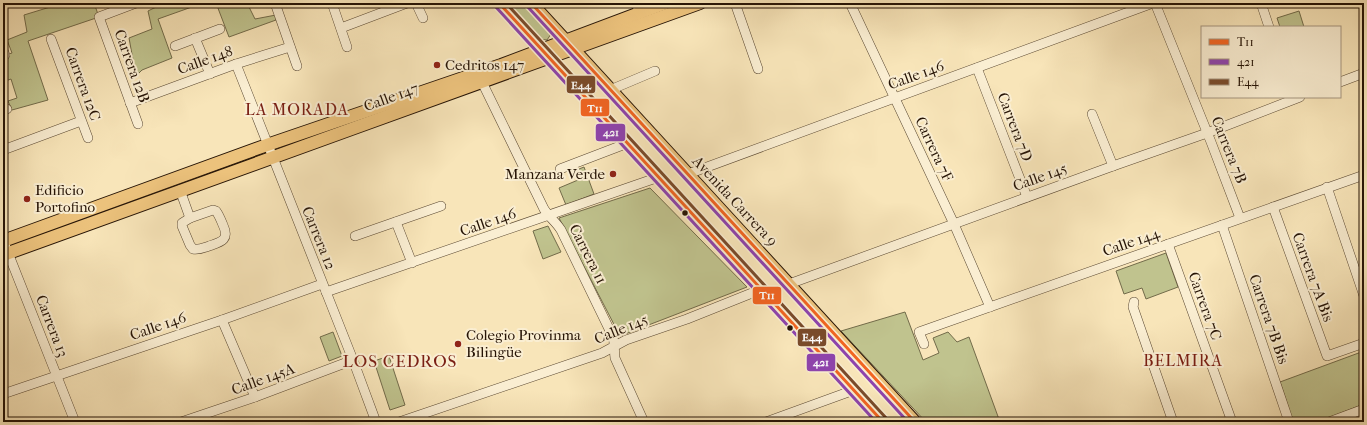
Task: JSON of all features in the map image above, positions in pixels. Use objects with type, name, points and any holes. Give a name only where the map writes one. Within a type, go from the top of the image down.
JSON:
[{"type":"main road","points":[[499,3],[883,422]]},
{"type":"main road","name":"Avenida Carrera 9","points":[[531,3],[914,422]]},
{"type":"main road","name":"Calle 147","points":[[569,45],[638,8],[665,3]]},
{"type":"main road","name":"Calle 147","points":[[4,246],[180,190],[482,82],[569,45],[700,3]]},
{"type":"main road","points":[[522,57],[527,50],[529,35]]},
{"type":"main road","name":"Calle 147","points":[[4,246],[267,145],[522,57],[546,54]]},
{"type":"street","name":"Carrera 12B","points":[[136,3],[99,17],[138,124]]},
{"type":"street","points":[[275,3],[297,66]]},
{"type":"street","points":[[332,3],[347,47]]},
{"type":"street","points":[[341,28],[407,3]]},
{"type":"street","points":[[416,3],[423,18]]},
{"type":"street","points":[[735,3],[758,69]]},
{"type":"street","name":"Carrera 7F","points":[[850,3],[954,224],[990,307]]},
{"type":"street","name":"Calle 146","points":[[688,174],[1154,3]]},
{"type":"street","name":"Carrera 7B","points":[[1154,3],[1240,218]]},
{"type":"street","points":[[1261,3],[1269,26]]},
{"type":"street","points":[[175,46],[220,29]]},
{"type":"street","points":[[195,38],[210,74]]},
{"type":"street","name":"Carrera 12C","points":[[51,40],[88,138]]},
{"type":"street","name":"Calle 148","points":[[130,103],[236,64],[290,47]]},
{"type":"street","name":"Carrera 12","points":[[236,64],[271,157],[353,360],[376,422]]},
{"type":"street","name":"Carrera 7D","points":[[977,68],[1027,197]]},
{"type":"street","points":[[610,90],[654,71]]},
{"type":"street","points":[[1341,82],[1364,73]]},
{"type":"street","name":"Carrera 11","points":[[482,82],[544,209],[561,230],[613,337],[615,358],[644,422]]},
{"type":"street","name":"Calle 145","points":[[789,284],[1207,133],[1296,98]]},
{"type":"street","points":[[1092,114],[1113,166]]},
{"type":"street","points":[[3,150],[81,121]]},
{"type":"street","points":[[560,169],[628,143]]},
{"type":"street","name":"Calle 144","points":[[924,344],[919,332],[1364,175]]},
{"type":"street","name":"Calle 146","points":[[3,394],[222,320],[324,288],[412,263],[659,177]]},
{"type":"street","points":[[1327,188],[1364,296]]},
{"type":"street","points":[[180,190],[190,218]]},
{"type":"street","points":[[355,236],[442,206]]},
{"type":"street","name":"Carrera 7A Bis","points":[[1273,207],[1327,356],[1364,343]]},
{"type":"street","points":[[213,210],[216,211],[226,232],[226,236],[220,243],[193,249],[182,226],[184,220],[190,218],[213,210]]},
{"type":"street","points":[[396,222],[412,263]]},
{"type":"street","name":"Carrera 7B Bis","points":[[1222,225],[1289,422]]},
{"type":"street","name":"Carrera 7C","points":[[1168,244],[1232,422]]},
{"type":"street","name":"Carrera 13","points":[[4,246],[75,422]]},
{"type":"street","name":"Calle 145","points":[[399,422],[602,352],[626,340],[687,319],[762,289]]},
{"type":"street","points":[[1134,302],[1133,307],[1173,422]]},
{"type":"street","points":[[222,320],[255,397]]},
{"type":"street","name":"Calle 145A","points":[[181,422],[204,418],[353,360]]},
{"type":"street","points":[[766,422],[854,390]]},
{"type":"street","points":[[1329,422],[1364,409]]},
{"type":"green space","points":[[60,3],[94,3],[99,17],[28,41],[48,100],[12,110],[8,101],[17,98],[11,79],[3,82],[3,56],[12,53],[7,40],[27,32],[24,15]]},
{"type":"green space","points":[[164,3],[203,3],[158,19],[172,58],[142,70],[136,76],[129,38],[152,29],[148,11]]},
{"type":"green space","points":[[216,3],[247,3],[255,19],[276,15],[276,20],[229,37]]},
{"type":"green space","points":[[506,3],[525,3],[548,28],[551,34],[547,40],[539,39]]},
{"type":"green space","points":[[1299,11],[1304,26],[1280,26],[1277,18]]},
{"type":"green space","points":[[584,167],[594,194],[566,205],[559,188],[578,180],[574,171]]},
{"type":"green space","points":[[650,188],[747,287],[620,336],[559,218]]},
{"type":"green space","points":[[548,226],[561,252],[543,259],[533,231]]},
{"type":"green space","points":[[1166,253],[1178,287],[1146,299],[1142,288],[1124,294],[1116,271]]},
{"type":"green space","points":[[905,312],[923,360],[939,353],[933,338],[948,332],[957,342],[969,337],[1000,422],[926,422],[841,331]]},
{"type":"green space","points":[[333,332],[342,356],[329,361],[320,337]]},
{"type":"green space","points":[[1364,351],[1364,404],[1318,422],[1293,422],[1280,382]]},
{"type":"green space","points":[[389,356],[405,405],[390,410],[374,361]]},
{"type":"transit line","name":"T11","points":[[499,3],[883,422]]},
{"type":"transit line","name":"E44","points":[[506,3],[887,419]]},
{"type":"transit line","name":"T11","points":[[531,3],[915,422]]},
{"type":"transit line","name":"421","points":[[495,6],[876,422]]},
{"type":"transit line","name":"421","points":[[527,6],[908,422]]},
{"type":"place","name":"Cedritos 147","points":[[437,65]]},
{"type":"place","name":"Manzana Verde","points":[[613,174]]},
{"type":"place","name":"Edificio Portofino","points":[[27,199]]},
{"type":"place","name":"Colegio Provinma Bilingüe","points":[[458,344]]},
{"type":"district","name":"LA MORADA","points":[[297,109]]},
{"type":"district","name":"BELMIRA","points":[[1183,360]]},
{"type":"district","name":"LOS CEDROS","points":[[400,361]]}]
